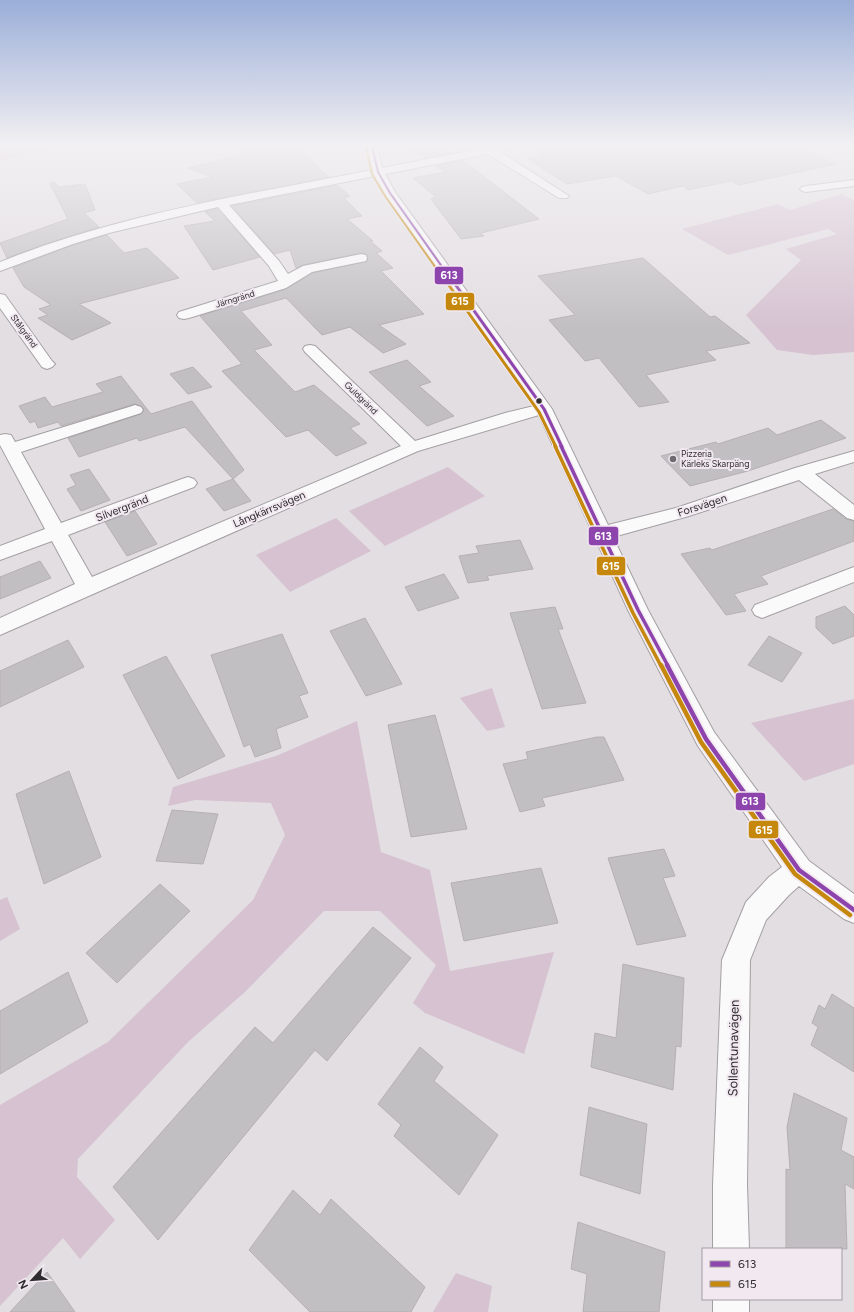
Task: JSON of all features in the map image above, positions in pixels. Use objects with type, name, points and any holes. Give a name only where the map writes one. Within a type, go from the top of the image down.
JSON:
[{"type":"street","points":[[0,268],[28,255],[71,240],[200,207]]},
{"type":"street","points":[[225,207],[274,264],[286,282]]},
{"type":"street","points":[[400,207],[544,409],[638,610],[706,739],[799,870],[854,910]]},
{"type":"street","name":"Järngränd","points":[[184,315],[281,285],[308,269],[361,258]]},
{"type":"street","name":"Stålgränd","points":[[0,298],[48,364]]},
{"type":"street","name":"Guldgränd","points":[[310,348],[412,447]]},
{"type":"street","name":"Långkärrsvägen","points":[[0,627],[87,587],[412,447],[511,417],[544,409]]},
{"type":"street","points":[[87,587],[6,444],[135,410]]},
{"type":"street","name":"Forsvägen","points":[[603,533],[682,512],[854,456]]},
{"type":"street","points":[[801,472],[854,514]]},
{"type":"street","name":"Silvergränd","points":[[0,553],[188,483]]},
{"type":"street","points":[[762,610],[854,574]]},
{"type":"street","name":"Sollentunavägen","points":[[731,1248],[730,1185],[736,960],[756,911],[779,886],[799,870]]},
{"type":"street","points":[[731,1300],[731,1312]]},
{"type":"shaded area","points":[[766,207],[784,207],[790,210],[799,207],[854,207],[854,352],[813,355],[777,350],[746,315],[801,260],[786,249],[837,234],[828,229],[728,255],[682,229]]},
{"type":"shaded area","points":[[448,467],[485,496],[385,546],[349,511]]},
{"type":"shaded area","points":[[336,518],[371,551],[290,592],[256,555]]},
{"type":"shaded area","points":[[492,688],[505,727],[487,731],[460,698]]},
{"type":"shaded area","points":[[854,699],[854,764],[804,781],[751,723]]},
{"type":"shaded area","points":[[357,721],[381,852],[430,870],[450,971],[554,952],[524,1054],[425,1013],[413,1003],[436,965],[380,911],[324,911],[245,992],[189,1041],[78,1159],[77,1177],[115,1220],[80,1259],[63,1238],[0,1306],[0,1105],[108,1042],[253,900],[285,835],[271,803],[195,800],[168,806],[173,787],[276,756]]},
{"type":"shaded area","points":[[7,897],[20,929],[0,941],[0,900]]},
{"type":"shaded area","points":[[456,1273],[492,1286],[488,1312],[433,1312]]},
{"type":"building","points":[[62,207],[94,207],[95,210],[84,213],[99,227],[7,258],[0,243],[68,219]]},
{"type":"building","points":[[233,207],[353,207],[362,216],[347,219],[373,241],[370,241],[382,251],[376,253],[393,268],[381,271],[424,314],[379,325],[406,344],[383,353],[350,327],[322,335],[286,298],[241,311],[272,345],[254,350],[295,392],[314,385],[360,424],[350,428],[367,443],[336,456],[308,430],[286,437],[279,430],[222,371],[242,364],[200,316],[286,289],[313,273],[367,261],[367,255],[361,253],[303,265],[296,268],[290,250],[274,254]]},
{"type":"building","points":[[437,207],[524,207],[539,219],[481,233],[484,236],[461,239]]},
{"type":"building","points":[[217,209],[260,257],[213,270],[184,226],[215,221],[205,212]]},
{"type":"building","points":[[107,235],[124,253],[147,248],[179,278],[79,304],[111,323],[72,340],[38,318],[48,315],[39,309],[51,305],[24,287],[13,268],[73,245]]},
{"type":"building","points":[[643,258],[710,317],[715,316],[750,343],[706,351],[716,360],[646,375],[669,402],[639,407],[599,358],[585,361],[549,320],[575,315],[538,276]]},
{"type":"building","points":[[407,360],[431,382],[419,386],[454,416],[427,426],[369,372]]},
{"type":"building","points":[[193,367],[212,387],[188,394],[170,374]]},
{"type":"building","points":[[121,376],[151,414],[192,401],[244,470],[233,479],[185,427],[139,441],[137,438],[79,457],[68,438],[141,414],[144,409],[135,404],[61,426],[58,422],[38,428],[35,421],[30,423],[19,406],[45,397],[52,407],[103,392],[96,384]]},
{"type":"building","points":[[821,420],[846,438],[748,471],[690,486],[661,456],[716,442],[718,444],[768,428],[777,435]]},
{"type":"building","points":[[89,469],[110,500],[81,511],[67,489],[76,485],[70,475]]},
{"type":"building","points":[[233,479],[251,501],[224,511],[206,489]]},
{"type":"building","points":[[833,509],[846,519],[854,521],[854,541],[761,576],[768,584],[734,594],[746,611],[726,615],[681,554],[710,548],[712,550]]},
{"type":"building","points":[[135,511],[157,544],[127,556],[105,522]]},
{"type":"building","points":[[520,540],[533,569],[487,576],[489,580],[468,583],[459,556],[479,553],[476,546]]},
{"type":"building","points":[[40,561],[51,578],[0,599],[0,577]]},
{"type":"building","points":[[444,574],[459,598],[418,611],[405,587]]},
{"type":"building","points":[[845,606],[854,615],[854,636],[833,644],[816,628],[816,617]]},
{"type":"building","points":[[555,607],[563,629],[558,629],[586,703],[542,709],[510,613]]},
{"type":"building","points":[[365,618],[402,684],[366,696],[330,631]]},
{"type":"building","points":[[282,634],[308,693],[299,696],[308,717],[276,729],[281,748],[255,757],[250,744],[244,747],[211,655]]},
{"type":"building","points":[[769,636],[802,653],[782,682],[748,665]]},
{"type":"building","points":[[68,640],[84,667],[0,707],[0,671]]},
{"type":"building","points":[[166,656],[225,756],[178,779],[123,675]]},
{"type":"building","points":[[435,715],[467,829],[411,837],[388,725]]},
{"type":"building","points":[[597,737],[604,737],[624,780],[542,798],[545,806],[520,812],[503,764],[528,759],[526,752]]},
{"type":"building","points":[[69,771],[101,857],[44,884],[16,794]]},
{"type":"building","points":[[172,810],[218,814],[203,864],[156,861]]},
{"type":"building","points":[[664,849],[675,876],[663,878],[686,936],[637,945],[608,858]]},
{"type":"building","points":[[541,868],[558,923],[464,941],[451,883]]},
{"type":"building","points":[[160,884],[190,911],[117,983],[86,953]]},
{"type":"building","points":[[373,927],[411,958],[327,1061],[315,1050],[158,1240],[113,1187],[255,1027],[273,1043]]},
{"type":"building","points":[[623,964],[684,978],[681,1047],[676,1046],[673,1090],[591,1067],[595,1033],[616,1038]]},
{"type":"building","points":[[68,972],[88,1022],[0,1074],[0,1011]]},
{"type":"building","points":[[832,994],[854,1008],[854,1072],[811,1045],[818,1027],[812,1023],[819,1005],[825,1009]]},
{"type":"building","points":[[420,1047],[443,1067],[434,1081],[498,1135],[459,1195],[394,1136],[401,1125],[378,1104]]},
{"type":"building","points":[[794,1093],[847,1118],[841,1150],[854,1157],[854,1189],[845,1184],[847,1249],[786,1248],[786,1169],[790,1170],[787,1127]]},
{"type":"building","points":[[589,1107],[647,1124],[640,1194],[580,1175]]},
{"type":"building","points":[[293,1190],[320,1215],[331,1199],[425,1287],[411,1312],[310,1312],[249,1250]]},
{"type":"building","points":[[578,1222],[665,1252],[659,1312],[583,1312],[587,1274],[571,1269]]},
{"type":"building","points":[[47,1272],[75,1312],[10,1312]]},
{"type":"transit line","name":"615","points":[[393,207],[539,412],[633,613],[701,742],[795,874],[850,915]]},
{"type":"transit line","name":"613","points":[[400,207],[544,409],[638,610],[706,739],[799,870],[854,910]]},
{"type":"place","name":"Pizzeria Kärleks Skarpäng","points":[[673,459]]}]
